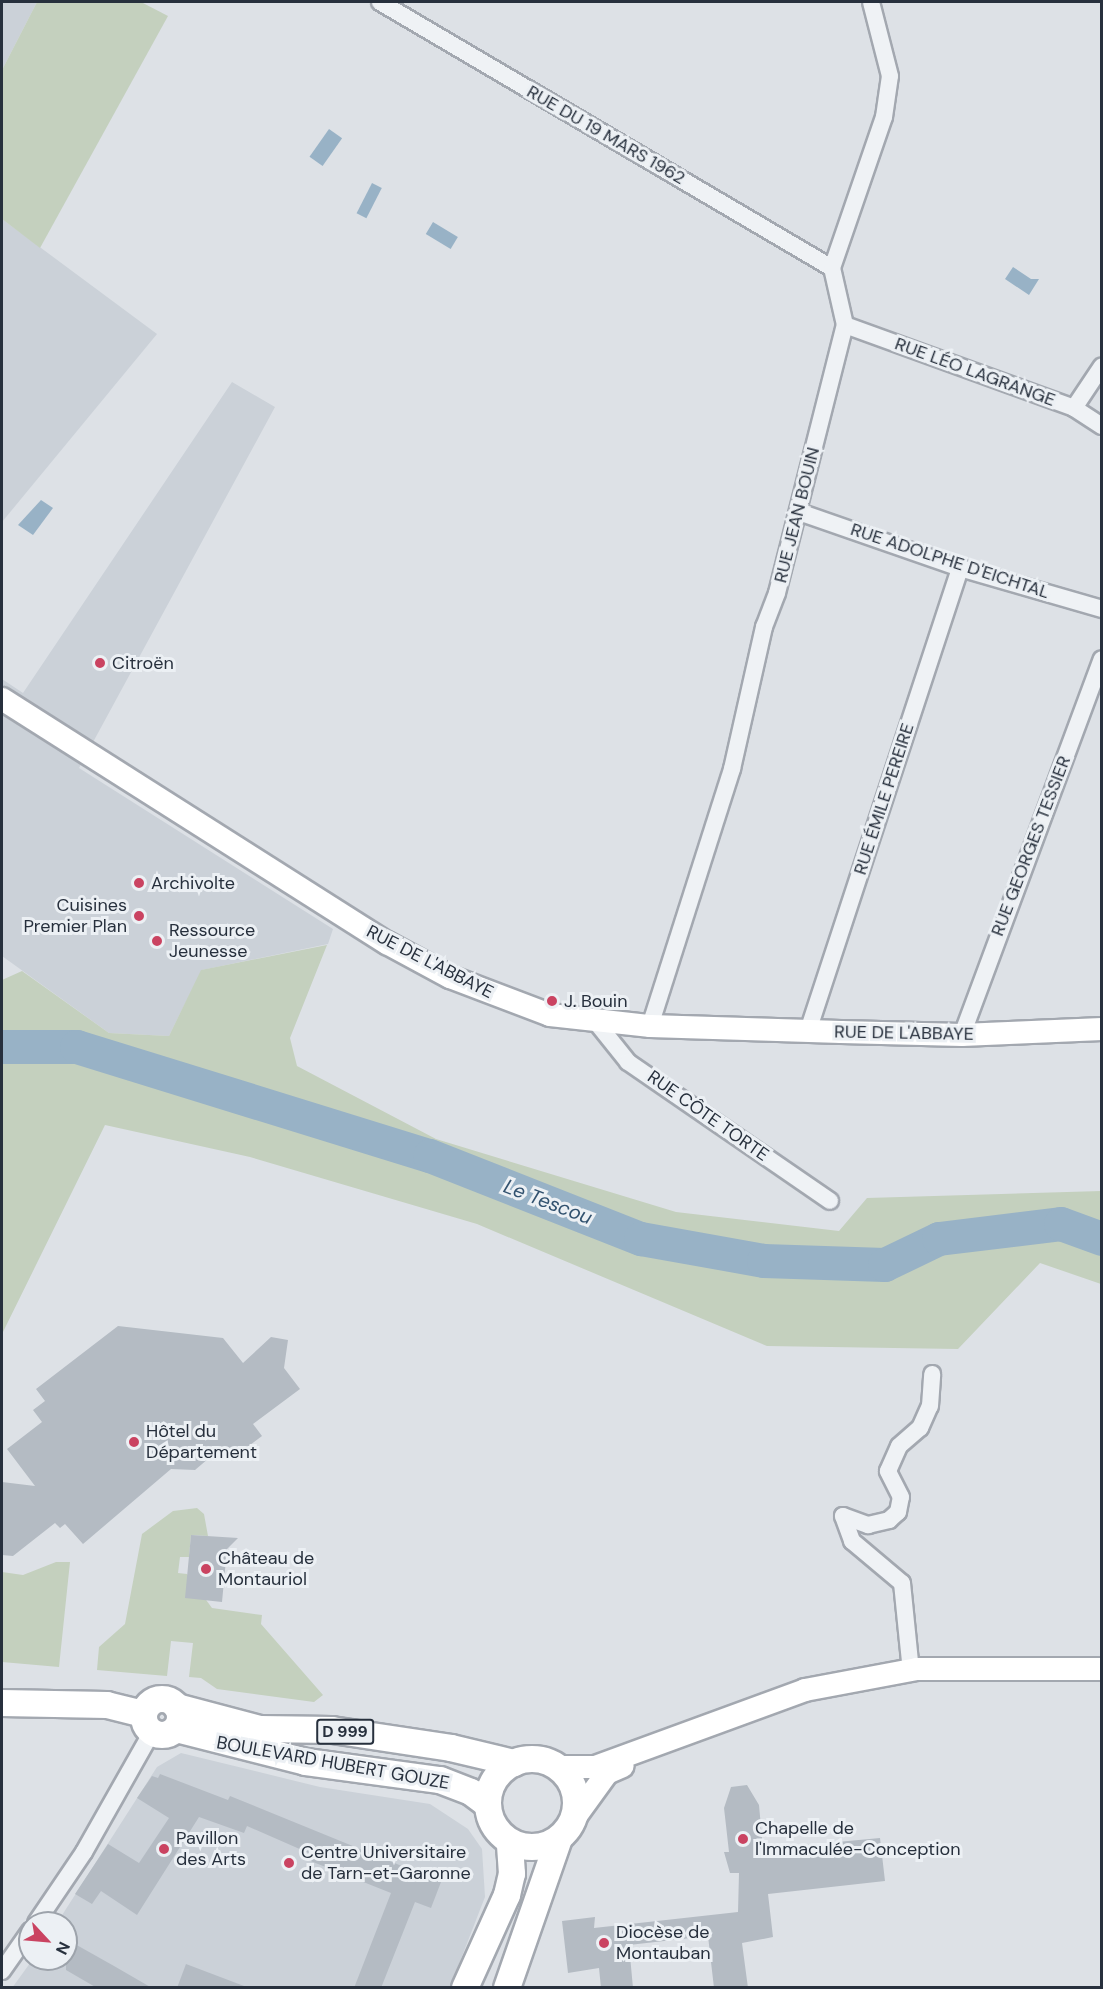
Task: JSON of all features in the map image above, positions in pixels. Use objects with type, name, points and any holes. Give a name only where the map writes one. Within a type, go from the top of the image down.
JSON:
[{"type":"main road","name":"RUE DE L'ABBAYE","points":[[2,699],[387,943],[500,998],[550,1015],[596,1022],[650,1026],[962,1035],[1101,1029]]},
{"type":"main road","points":[[704,1729],[607,1773],[566,1829],[544,1846],[510,1842],[494,1826],[488,1805],[494,1780],[514,1763],[537,1759],[559,1767],[595,1767],[704,1729],[805,1690],[911,1671],[1101,1669]]},
{"type":"main road","name":"BOULEVARD HUBERT GOUZE","points":[[2,1703],[107,1705],[295,1760],[440,1780],[471,1792],[488,1805]]},
{"type":"main road","name":"BOULEVARD HUBERT GOUZE","points":[[162,1720],[260,1729],[332,1730],[451,1748],[514,1763]]},
{"type":"main road","points":[[507,1988],[566,1829],[573,1786],[559,1767]]},
{"type":"main road","points":[[465,1988],[507,1895],[512,1875],[510,1842]]},
{"type":"street","name":"RUE DU 19 MARS 1962","points":[[380,2],[832,268]]},
{"type":"street","points":[[832,268],[884,117],[890,76],[871,2]]},
{"type":"street","name":"RUE JEAN BOUIN","points":[[650,1026],[713,835],[764,627],[799,512],[845,325],[832,268]]},
{"type":"street","name":"RUE LÉO LAGRANGE","points":[[845,325],[1074,408],[1101,426]]},
{"type":"street","points":[[1074,408],[1101,366]]},
{"type":"street","name":"RUE ADOLPHE D'EICHTAL","points":[[799,512],[960,568],[1101,609]]},
{"type":"street","name":"RUE ÉMILE PEREIRE","points":[[808,1031],[960,568]]},
{"type":"street","name":"RUE GEORGES TESSIER","points":[[962,1035],[1101,659]]},
{"type":"street","name":"RUE CÔTE TORTE","points":[[596,1022],[628,1062],[830,1201]]},
{"type":"street","points":[[911,1671],[902,1583],[852,1541],[843,1516],[868,1525],[890,1520],[898,1512],[901,1497],[888,1471],[899,1446],[920,1428],[930,1406],[932,1374]]},
{"type":"street","points":[[44,1911],[84,1852],[162,1720]]},
{"type":"street","points":[[2,1971],[18,1948]]},
{"type":"shaded area","points":[[2,2],[37,2],[2,70]]},
{"type":"shaded area","points":[[2,219],[157,334],[2,522]]},
{"type":"shaded area","points":[[232,382],[275,407],[79,768],[333,929],[328,944],[202,970],[169,1036],[109,1033],[2,956],[2,679],[23,693]]},
{"type":"shaded area","name":"Centre Universitaire de Tarn-et-Garonne","points":[[181,1753],[320,1787],[430,1804],[468,1829],[482,1849],[485,1897],[450,1987],[12,1988],[24,1971],[78,1971],[78,1911],[65,1911],[157,1767]]},
{"type":"green space","points":[[37,2],[141,2],[168,16],[40,248],[2,219],[2,70]]},
{"type":"green space","points":[[327,945],[290,1038],[297,1066],[436,1139],[676,1212],[839,1231],[867,1198],[1101,1191],[1101,1284],[1040,1263],[958,1349],[767,1346],[477,1224],[250,1157],[105,1125],[2,1334],[2,980],[22,971],[109,1033],[169,1036],[201,970]]},
{"type":"green space","points":[[197,1508],[204,1514],[208,1536],[191,1535],[189,1557],[180,1557],[178,1573],[187,1574],[212,1608],[262,1615],[261,1624],[323,1695],[314,1702],[217,1689],[201,1678],[189,1677],[193,1643],[171,1641],[167,1676],[97,1670],[99,1647],[125,1624],[142,1534],[173,1511]]},
{"type":"green space","points":[[56,1562],[70,1562],[59,1667],[2,1662],[2,1572],[23,1575]]},
{"type":"water","points":[[329,129],[342,138],[323,166],[309,157]]},
{"type":"water","points":[[372,183],[382,188],[366,218],[357,213]]},
{"type":"water","points":[[433,222],[458,237],[451,249],[426,234]]},
{"type":"water","points":[[1013,267],[1031,279],[1039,279],[1029,295],[1005,279]]},
{"type":"water","points":[[41,500],[53,508],[33,535],[18,525]]},
{"type":"building","name":"Hôtel du Département","points":[[118,1326],[223,1338],[243,1363],[271,1337],[288,1340],[284,1368],[300,1389],[253,1424],[262,1436],[238,1454],[215,1453],[195,1470],[171,1469],[83,1544],[65,1524],[60,1528],[55,1523],[13,1556],[2,1555],[2,1482],[35,1486],[7,1449],[42,1422],[33,1410],[45,1401],[36,1389]]},
{"type":"building","name":"Château de Montauriol","points":[[191,1535],[238,1538],[227,1549],[222,1602],[185,1598]]},
{"type":"building","points":[[160,1774],[228,1800],[230,1796],[441,1882],[431,1908],[415,1902],[381,1988],[354,1988],[391,1893],[308,1860],[311,1854],[247,1826],[244,1833],[199,1817],[137,1915],[101,1891],[92,1904],[75,1894],[108,1844],[139,1863],[169,1818],[137,1798],[152,1776],[158,1778]]},
{"type":"building","points":[[747,1785],[759,1805],[763,1849],[880,1838],[885,1881],[768,1894],[773,1937],[742,1943],[748,1988],[714,1988],[708,1936],[629,1945],[633,1988],[601,1988],[599,1968],[568,1973],[562,1921],[595,1917],[594,1928],[738,1912],[739,1873],[730,1873],[724,1852],[729,1852],[724,1808],[731,1787]]},
{"type":"building","points":[[78,1946],[152,1988],[97,1988],[68,1971],[78,1971]]},
{"type":"building","points":[[186,1964],[244,1986],[244,1988],[177,1988]]},
{"type":"waterway","name":"Le Tescou","points":[[2,1047],[77,1047],[430,1156],[641,1239],[764,1261],[885,1265],[939,1239],[1061,1224],[1102,1239]]},
{"type":"place","name":"Citroën","points":[[100,663]]},
{"type":"place","name":"Archivolte","points":[[139,883]]},
{"type":"place","name":"Cuisines Premier Plan","points":[[139,916]]},
{"type":"place","name":"Ressource Jeunesse","points":[[157,941]]},
{"type":"place","name":"J. Bouin","points":[[552,1001]]},
{"type":"place","name":"Hôtel du Département","points":[[134,1442]]},
{"type":"place","name":"Château de Montauriol","points":[[206,1569]]},
{"type":"place","name":"Chapelle de l'Immaculée-Conception","points":[[743,1839]]},
{"type":"place","name":"Pavillon des Arts","points":[[164,1849]]},
{"type":"place","name":"Centre Universitaire de Tarn-et-Garonne","points":[[289,1863]]},
{"type":"place","name":"Diocèse de Montauban","points":[[604,1943]]}]
